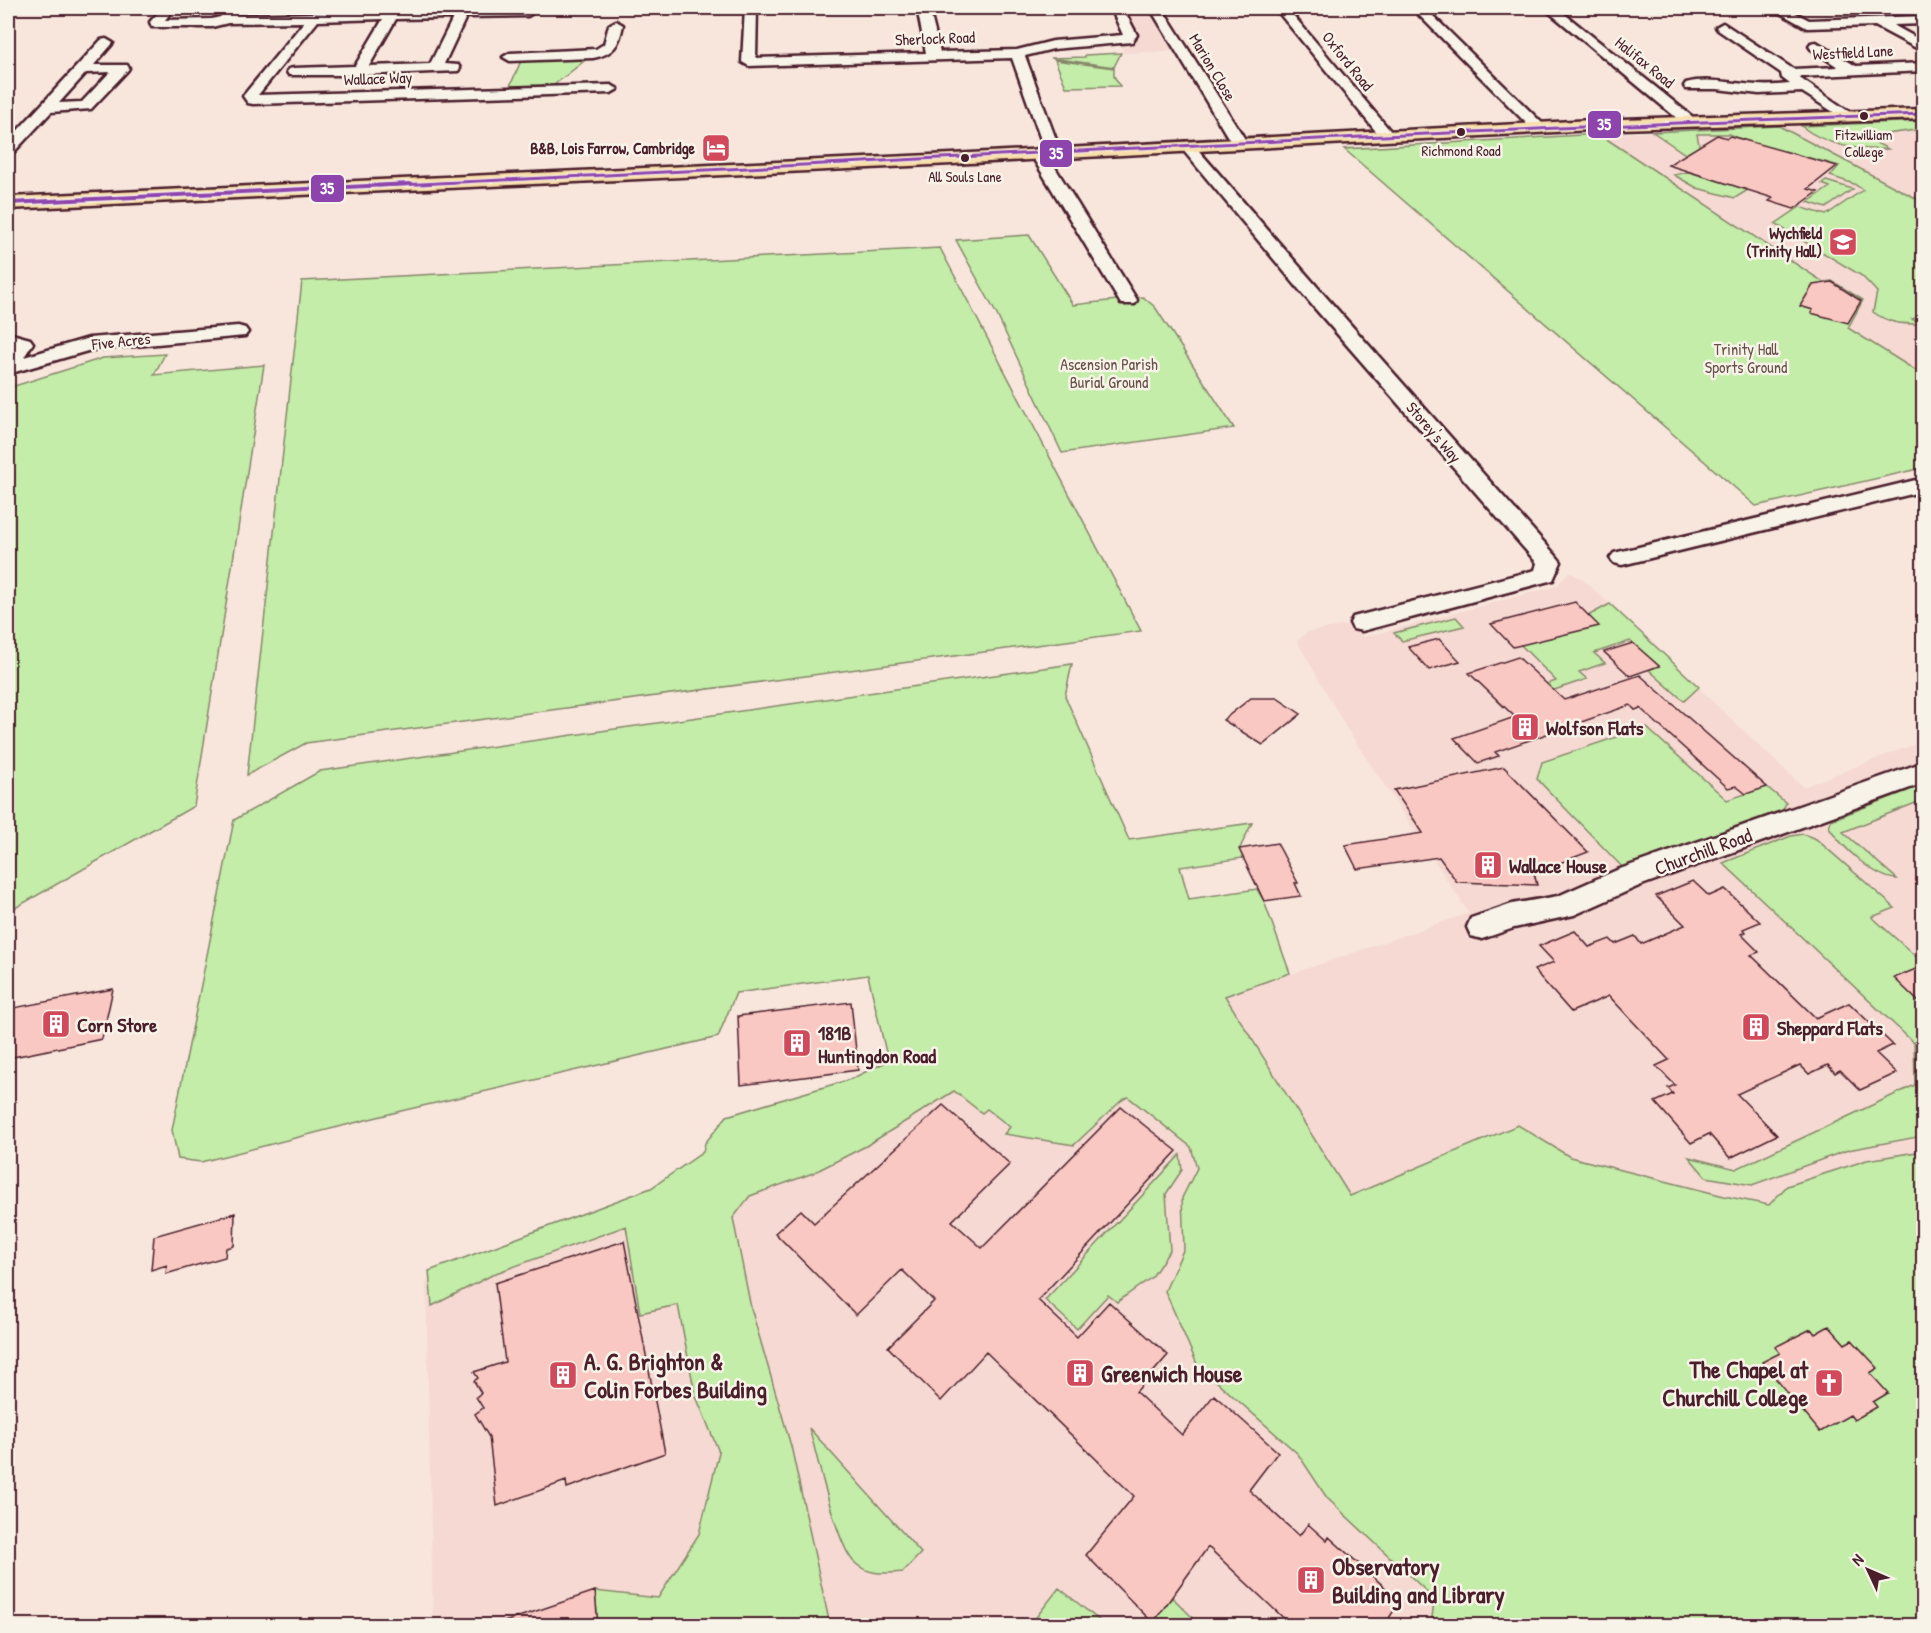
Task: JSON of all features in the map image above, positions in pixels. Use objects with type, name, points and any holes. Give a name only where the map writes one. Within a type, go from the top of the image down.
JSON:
[{"type":"main road","points":[[8,203],[1689,121],[1923,114]]},
{"type":"street","points":[[157,24],[156,22],[168,8]]},
{"type":"street","name":"Sherlock Road","points":[[751,8],[749,62],[1017,54],[1053,45],[1117,42],[1130,35],[1117,8]]},
{"type":"street","points":[[922,8],[934,56]]},
{"type":"street","name":"Marion Close","points":[[1156,8],[1240,144]]},
{"type":"street","name":"Oxford Road","points":[[1281,8],[1388,137]]},
{"type":"street","points":[[1418,8],[1539,128]]},
{"type":"street","name":"Halifax Road","points":[[1550,8],[1689,121]]},
{"type":"street","points":[[1777,8],[1805,24],[1923,20]]},
{"type":"street","points":[[143,28],[157,24],[212,23],[231,13],[308,19],[391,16],[416,11],[461,14],[526,10],[498,92]]},
{"type":"street","points":[[435,69],[461,14]]},
{"type":"street","points":[[359,71],[391,16]]},
{"type":"street","name":"Wallace Way","points":[[308,19],[312,20],[250,96],[253,100],[611,89]]},
{"type":"street","points":[[1878,22],[1923,48]]},
{"type":"street","points":[[507,67],[607,51],[611,47],[616,25]]},
{"type":"street","points":[[1723,27],[1846,116]]},
{"type":"street","points":[[8,150],[106,42]]},
{"type":"street","points":[[1816,46],[1853,70]]},
{"type":"street","points":[[1017,54],[1046,153],[1128,300]]},
{"type":"street","name":"Westfield Lane","points":[[1789,74],[1923,67]]},
{"type":"street","points":[[45,108],[86,106],[122,68],[82,69]]},
{"type":"street","points":[[294,72],[453,68]]},
{"type":"street","points":[[1690,86],[1717,85],[1759,90],[1805,88]]},
{"type":"street","name":"Storey's Way","points":[[1188,147],[1319,302],[1549,562],[1545,575],[1362,623]]},
{"type":"street","name":"Five Acres","points":[[8,368],[89,344],[238,332]]},
{"type":"street","points":[[8,339],[23,343],[8,368]]},
{"type":"street","points":[[1622,558],[1923,484]]},
{"type":"street","name":"Churchill Road","points":[[1482,927],[1512,916],[1563,907],[1628,878],[1923,772]]},
{"type":"shaded area","points":[[1095,8],[1152,8],[1177,51],[1124,53],[1120,44],[1123,36],[1108,11],[1098,12]]},
{"type":"shaded area","name":"Wychfield (Trinity Hall)","points":[[1923,121],[1923,375],[1848,328],[1863,301],[1832,281],[1823,282],[1599,134]]},
{"type":"shaded area","points":[[1569,572],[1581,578],[1610,604],[1803,787],[1923,741],[1923,1625],[433,1625],[426,1282],[733,1166],[1469,913],[1349,732],[1297,641],[1307,632],[1352,624],[1364,637],[1557,586]]},
{"type":"green space","points":[[1121,53],[1114,67],[1051,58],[1085,57],[1085,55]]},
{"type":"green space","points":[[588,58],[554,85],[510,86],[521,61]]},
{"type":"green space","points":[[1055,60],[1114,68],[1114,76],[1120,86],[1066,87]]},
{"type":"green space","points":[[1923,121],[1923,129],[1865,137],[1888,149],[1865,149],[1842,145],[1821,138],[1801,126]]},
{"type":"green space","points":[[1779,126],[1923,202],[1923,316],[1912,319],[1921,324],[1896,322],[1873,312],[1877,292],[1862,276],[1775,224],[1800,207],[1826,215],[1863,190],[1854,184],[1830,176],[1839,166],[1785,151],[1781,153],[1728,134],[1697,134],[1699,145],[1705,152],[1694,160],[1653,132]]},
{"type":"green space","name":"Trinity Hall Sports Ground","points":[[1599,134],[1823,282],[1832,281],[1863,300],[1848,328],[1923,375],[1923,468],[1756,506],[1344,149]]},
{"type":"green space","points":[[1688,172],[1748,190],[1735,198],[1697,188],[1674,175]]},
{"type":"green space","points":[[1826,181],[1853,189],[1826,208],[1808,202],[1830,187],[1822,184]]},
{"type":"green space","name":"Ascension Parish Burial Ground","points":[[1029,235],[1073,305],[1143,297],[1155,307],[1234,428],[1062,453],[997,315],[956,240]]},
{"type":"green space","points":[[940,248],[1141,631],[306,743],[247,775],[302,281]]},
{"type":"green space","points":[[165,354],[154,375],[264,365],[194,806],[8,912],[8,388],[103,358]]},
{"type":"green space","points":[[1610,604],[1699,687],[1684,701],[1649,670],[1659,666],[1630,641],[1594,653],[1605,663],[1579,672],[1587,679],[1504,707],[1498,701],[1556,681],[1519,643],[1593,627],[1584,618]]},
{"type":"green space","points":[[1456,617],[1464,626],[1402,641],[1394,633]]},
{"type":"green space","points":[[1072,664],[1065,696],[1129,840],[1252,823],[1240,848],[1243,858],[1180,867],[1189,899],[1257,889],[1264,901],[1290,973],[1225,996],[1350,1196],[1518,1125],[1570,1157],[1724,1196],[1769,1205],[1787,1186],[1867,1160],[1923,1151],[1923,1625],[1431,1625],[1434,1602],[1424,1589],[1327,1498],[1298,1454],[1197,1364],[1165,1291],[1184,1248],[1182,1198],[1197,1168],[1191,1147],[1128,1097],[1074,1145],[1004,1134],[1010,1127],[987,1109],[982,1113],[954,1091],[866,1146],[813,1173],[750,1196],[733,1218],[751,1308],[791,1446],[830,1625],[598,1625],[595,1591],[658,1598],[699,1534],[719,1452],[695,1394],[678,1305],[640,1313],[626,1226],[496,1273],[432,1306],[429,1271],[651,1188],[703,1152],[705,1143],[727,1116],[851,1079],[888,1061],[868,975],[736,993],[718,1037],[401,1111],[201,1162],[178,1159],[172,1130],[234,820],[320,771]]},
{"type":"green space","points":[[1646,727],[1727,800],[1767,787],[1786,803],[1782,812],[1625,870],[1537,779],[1542,762]]},
{"type":"green space","points":[[1923,785],[1923,800],[1843,832],[1897,879],[1878,873],[1859,860],[1841,843],[1829,827],[1831,820]]},
{"type":"green space","points":[[1803,834],[1816,839],[1895,908],[1872,917],[1923,963],[1923,966],[1895,978],[1923,1006],[1923,1136],[1848,1150],[1752,1185],[1706,1177],[1689,1157],[1736,1169],[1915,1085],[1914,1043],[1723,863],[1791,836]]},
{"type":"green space","points":[[1180,1155],[1182,1170],[1166,1194],[1170,1250],[1152,1277],[1117,1302],[1108,1295],[1077,1329],[1045,1300]]},
{"type":"green space","points":[[809,1428],[921,1553],[903,1572],[878,1573],[866,1570],[855,1563],[848,1554],[828,1500]]},
{"type":"green space","points":[[1059,1588],[1105,1625],[1030,1625]]},
{"type":"green space","points":[[1172,1597],[1193,1618],[1188,1625],[1151,1625]]},
{"type":"building","points":[[1717,135],[1727,138],[1730,136],[1837,166],[1808,189],[1818,192],[1794,209],[1769,201],[1773,198],[1668,165]]},
{"type":"building","points":[[1832,282],[1861,301],[1848,323],[1811,313],[1813,310],[1800,306],[1813,285]]},
{"type":"building","points":[[1575,602],[1599,626],[1513,647],[1491,624]]},
{"type":"building","points":[[1439,639],[1460,661],[1429,670],[1408,647]]},
{"type":"building","points":[[1633,643],[1659,666],[1630,676],[1604,652]]},
{"type":"building","points":[[1518,657],[1564,700],[1640,675],[1767,787],[1746,794],[1736,786],[1728,788],[1640,708],[1635,710],[1630,705],[1495,752],[1499,756],[1478,763],[1454,738],[1515,717],[1469,673]]},
{"type":"building","points":[[1251,698],[1277,698],[1301,714],[1263,745],[1223,720]]},
{"type":"building","points":[[1504,767],[1588,852],[1534,873],[1537,885],[1457,882],[1439,857],[1357,869],[1345,845],[1423,833],[1394,790]]},
{"type":"building","points":[[1277,843],[1298,883],[1295,883],[1301,896],[1264,901],[1239,849]]},
{"type":"building","name":"Sheppard Flats","points":[[1693,881],[1709,896],[1725,889],[1760,922],[1743,929],[1745,932],[1741,934],[1759,952],[1751,955],[1816,1018],[1849,1003],[1893,1045],[1876,1053],[1897,1073],[1860,1090],[1840,1070],[1835,1073],[1828,1065],[1809,1074],[1800,1065],[1737,1094],[1777,1135],[1730,1158],[1709,1134],[1691,1143],[1655,1102],[1673,1094],[1668,1088],[1675,1085],[1656,1066],[1669,1060],[1609,996],[1571,1012],[1534,970],[1554,962],[1539,946],[1575,931],[1589,947],[1610,939],[1615,944],[1635,936],[1641,944],[1685,925],[1656,896]]},
{"type":"building","points":[[1923,966],[1923,1006],[1894,978]]},
{"type":"building","name":"Corn Store","points":[[113,989],[102,1039],[8,1058],[8,1009]]},
{"type":"building","name":"181B Huntingdon Road","points":[[851,1002],[858,1070],[741,1085],[738,1016]]},
{"type":"building","name":"Greenwich House","points":[[943,1105],[1010,1164],[952,1221],[982,1248],[1121,1107],[1177,1151],[1038,1300],[1077,1337],[1109,1302],[1168,1355],[1136,1392],[1182,1435],[1214,1395],[1278,1452],[1249,1490],[1299,1536],[1308,1524],[1327,1541],[1329,1537],[1400,1601],[1384,1626],[1292,1626],[1208,1547],[1153,1623],[1086,1555],[1134,1496],[986,1352],[941,1401],[888,1347],[934,1301],[902,1270],[856,1315],[775,1233],[801,1210],[814,1223]]},
{"type":"building","points":[[235,1213],[234,1246],[226,1248],[225,1257],[166,1274],[167,1265],[151,1270],[154,1236]]},
{"type":"building","name":"A. G. Brighton & Colin Forbes Building","points":[[624,1241],[665,1453],[567,1488],[566,1481],[497,1506],[489,1437],[475,1414],[483,1408],[476,1397],[481,1393],[474,1381],[478,1378],[474,1372],[505,1362],[495,1283]]},
{"type":"building","name":"The Chapel at Churchill College","points":[[1829,1326],[1845,1344],[1852,1340],[1878,1368],[1870,1373],[1888,1393],[1873,1402],[1877,1407],[1854,1420],[1850,1415],[1820,1432],[1762,1362],[1780,1353],[1775,1347],[1811,1329],[1815,1334]]},
{"type":"building","points":[[595,1591],[598,1626],[505,1626],[504,1622]]},
{"type":"transit line","name":"35","points":[[8,203],[952,159],[1592,125],[1924,114]]},
{"type":"place","name":"Fitzwilliam College","points":[[1864,116]]},
{"type":"place","name":"Richmond Road","points":[[1461,132]]},
{"type":"place","name":"B&B, Lois Farrow, Cambridge","points":[[716,148]]},
{"type":"place","name":"All Souls Lane","points":[[965,158]]},
{"type":"place","name":"Wychfield (Trinity Hall)","points":[[1843,242]]},
{"type":"place","name":"Wolfson Flats","points":[[1525,727]]},
{"type":"place","name":"Wallace House","points":[[1488,865]]},
{"type":"place","name":"Corn Store","points":[[56,1024]]},
{"type":"place","name":"Sheppard Flats","points":[[1756,1027]]},
{"type":"place","name":"181B Huntingdon Road","points":[[797,1043]]},
{"type":"place","name":"Greenwich House","points":[[1080,1373]]},
{"type":"place","name":"A. G. Brighton & Colin Forbes Building","points":[[563,1375]]},
{"type":"place","name":"The Chapel at Churchill College","points":[[1829,1383]]},
{"type":"place","name":"Observatory Building and Library","points":[[1311,1580]]}]
